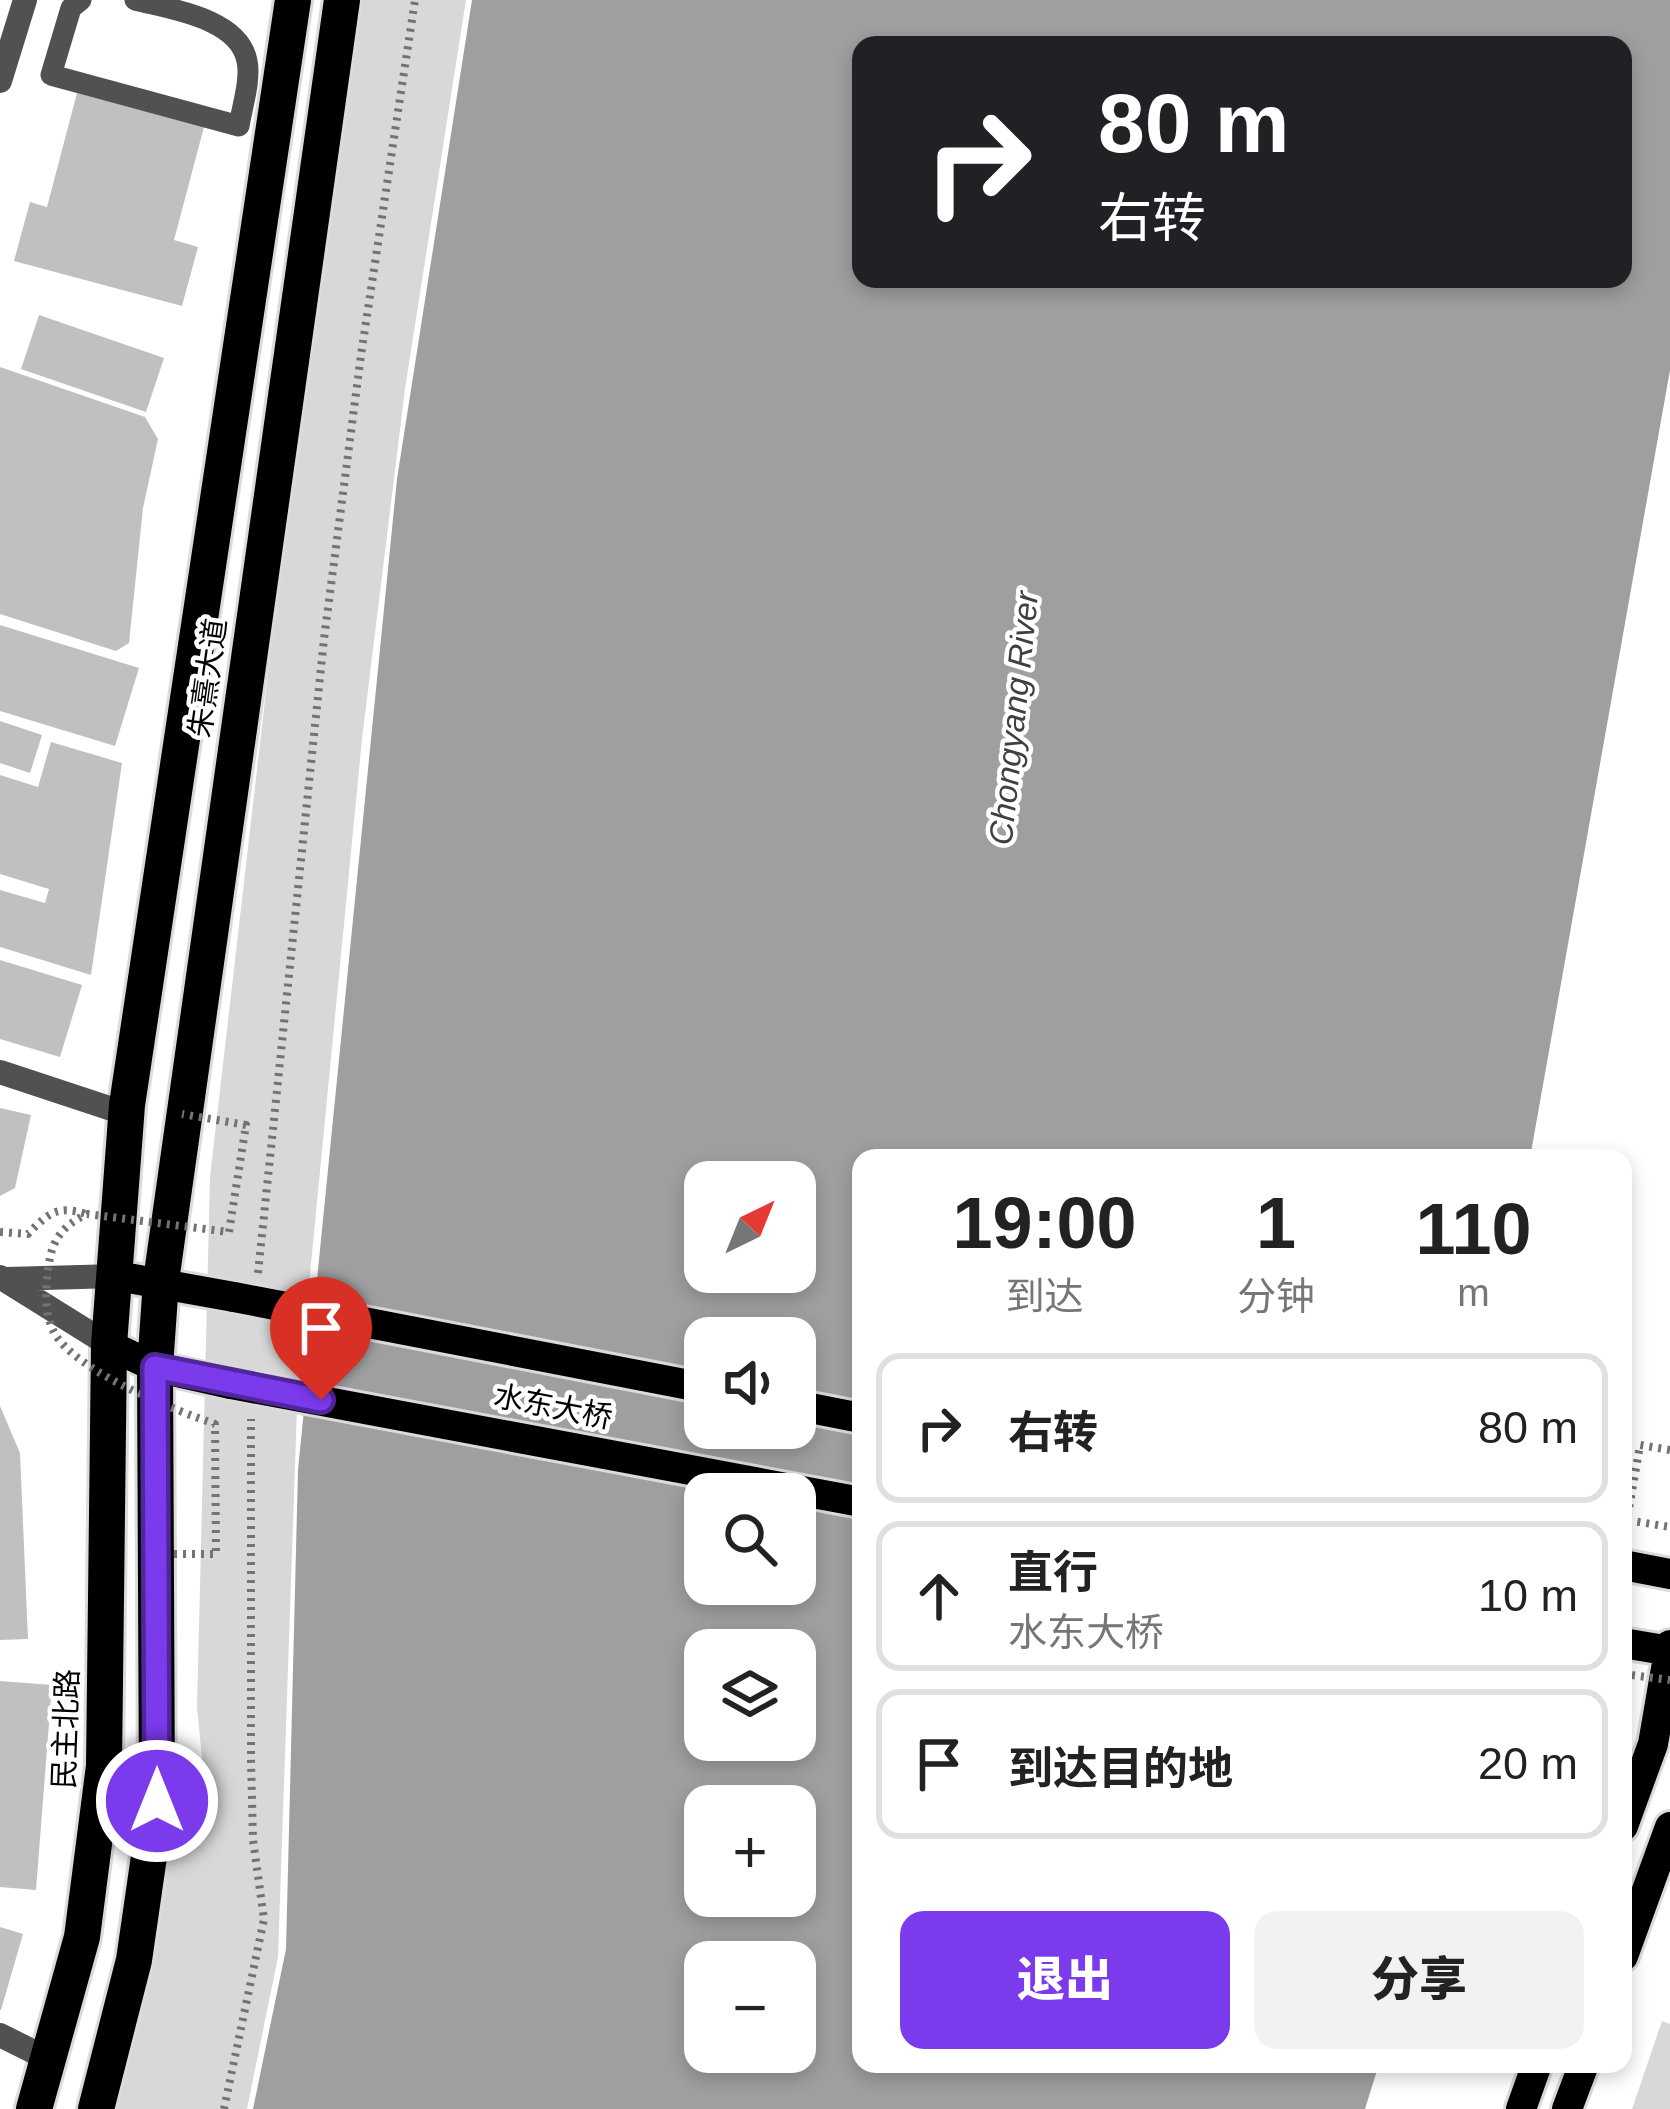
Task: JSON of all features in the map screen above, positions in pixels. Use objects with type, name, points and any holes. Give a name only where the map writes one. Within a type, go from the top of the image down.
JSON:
[{"type":"highway","name":"朱熹大道","points":[[109,1345],[127,1114],[293,0]]},
{"type":"highway","name":"朱熹大道","points":[[155,1367],[160,1281],[182,1114],[342,0]]},
{"type":"highway","name":"民主北路","points":[[34,2109],[82,1937],[104,1766],[109,1345]]},
{"type":"highway","points":[[96,2109],[134,1960],[157,1801],[155,1367]]},
{"type":"main road","name":"水东大桥","points":[[117,1276],[684,1384]]},
{"type":"main road","name":"水东大桥","points":[[109,1345],[155,1367],[231,1384],[852,1500]]},
{"type":"main road","points":[[816,1409],[852,1416]]},
{"type":"main road","points":[[1632,1566],[1670,1574]]},
{"type":"main road","points":[[1632,1644],[1670,1649],[1654,1735],[1632,1800]]},
{"type":"main road","points":[[1632,1931],[1670,1827]]},
{"type":"main road","points":[[1521,2109],[1534,2073]]},
{"type":"main road","points":[[1567,2109],[1581,2073]]},
{"type":"street","points":[[0,81],[25,0]]},
{"type":"street","points":[[0,1072],[127,1114]]},
{"type":"street","points":[[3,1278],[117,1276]]},
{"type":"street","points":[[3,1278],[109,1345]]},
{"type":"street","points":[[0,2035],[48,2059]]},
{"type":"lane","points":[[81,0],[71,8],[51,75],[239,126],[249,64],[244,49],[214,23],[149,2]]},
{"type":"path","points":[[258,1275],[324,639],[415,0]]},
{"type":"path","points":[[0,1232],[28,1234],[64,1207],[230,1232],[246,1125],[182,1114]]},
{"type":"path","points":[[87,1214],[69,1222],[52,1244],[46,1312],[58,1340],[114,1378],[215,1424],[216,1554],[156,1554]]},
{"type":"path","points":[[224,2109],[264,1919],[250,1759],[251,1413]]},
{"type":"path","points":[[1632,1495],[1640,1445],[1670,1450]]},
{"type":"path","points":[[1632,1521],[1670,1527]]},
{"type":"path","points":[[1632,1675],[1670,1680]]},
{"type":"shaded area","points":[[357,0],[466,0],[405,389],[362,739],[297,1408],[278,1957],[247,2109],[112,2109],[163,1904],[172,1821],[171,1779],[204,1777],[197,1708],[210,1177],[311,301]]},
{"type":"shaded area","points":[[1662,2021],[1670,2024],[1670,2109],[1632,2109]]},
{"type":"water","name":"Chongyang River","points":[[472,0],[1670,0],[1670,370],[1532,1149],[852,1149],[852,2073],[1376,2073],[1365,2109],[253,2109],[286,1949],[298,1470],[397,479]]},
{"type":"building","points":[[77,93],[204,127],[174,240],[198,247],[182,306],[14,261],[30,202],[47,207]]},
{"type":"building","points":[[39,315],[164,358],[146,412],[21,369]]},
{"type":"building","points":[[0,367],[145,417],[158,439],[143,508],[129,643],[116,651],[0,614]]},
{"type":"building","points":[[0,625],[139,668],[115,746],[0,711]]},
{"type":"building","points":[[0,721],[42,735],[30,773],[0,763]]},
{"type":"building","points":[[51,742],[122,763],[91,975],[0,947],[0,890],[45,903],[49,889],[0,874],[0,775],[38,787]]},
{"type":"building","points":[[0,960],[82,985],[60,1057],[0,1039]]},
{"type":"building","points":[[0,1108],[31,1115],[15,1188],[0,1196]]},
{"type":"building","points":[[0,1406],[20,1453],[28,1639],[0,1640]]},
{"type":"building","points":[[0,1681],[52,1685],[36,1890],[0,1887]]},
{"type":"building","points":[[0,1927],[23,1934],[1,2010],[0,2010]]},
{"type":"route","points":[[157,1801],[155,1367],[321,1400]]}]
